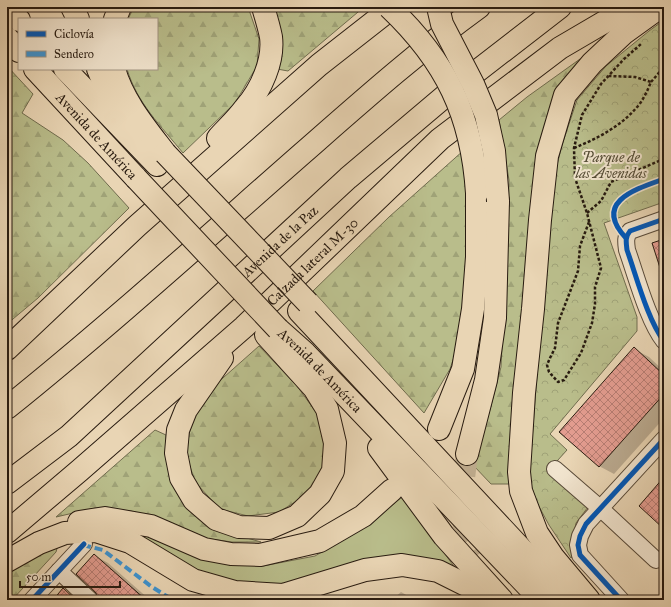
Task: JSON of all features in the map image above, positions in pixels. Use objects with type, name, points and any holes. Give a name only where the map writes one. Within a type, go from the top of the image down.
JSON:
[{"type":"highway","points":[[72,7],[78,18]]},
{"type":"highway","points":[[115,18],[120,7]]},
{"type":"highway","points":[[137,226],[246,108],[258,89],[265,74],[270,57],[271,38],[263,7]]},
{"type":"highway","points":[[389,7],[426,46],[442,69],[454,91],[471,140],[476,167],[477,257],[473,309],[463,369],[439,429]]},
{"type":"highway","points":[[7,349],[137,226],[319,65],[393,7]]},
{"type":"highway","points":[[438,7],[442,24],[473,84],[486,115],[494,151],[498,201],[495,318],[486,380],[467,454]]},
{"type":"highway","points":[[156,281],[192,234],[270,163],[451,7]]},
{"type":"highway","points":[[7,408],[156,281],[376,89],[440,36],[479,7]]},
{"type":"highway","name":"Avenida de la Paz","points":[[7,483],[69,436],[348,178],[445,96],[560,7]]},
{"type":"highway","name":"Calzada lateral M-30","points":[[7,532],[244,327],[440,139],[560,48],[630,7]]},
{"type":"highway","points":[[589,600],[553,557],[537,533],[521,490],[519,472],[524,393],[547,156],[565,96],[592,63],[624,33],[660,7]]},
{"type":"highway","points":[[7,8],[18,19]]},
{"type":"highway","points":[[7,38],[18,50]]},
{"type":"highway","name":"Avenida de América","points":[[36,70],[136,178],[161,221],[277,333],[305,353],[541,600]]},
{"type":"highway","name":"Avenida de América","points":[[66,70],[161,158],[303,307],[368,384],[569,600]]},
{"type":"highway","points":[[98,70],[102,79],[123,113],[161,158]]},
{"type":"highway","points":[[114,70],[135,114],[161,158]]},
{"type":"highway","name":"Avenida de América","points":[[161,158],[171,170],[185,193],[303,307]]},
{"type":"highway","points":[[244,327],[186,410],[178,430],[176,453],[181,478],[194,500],[216,519],[239,527],[269,528],[297,516],[320,494],[333,471],[335,443],[327,409],[277,333]]},
{"type":"highway","points":[[277,333],[386,456],[444,536],[502,600]]},
{"type":"highway","points":[[7,519],[79,471]]},
{"type":"highway","points":[[7,552],[35,535],[56,526],[105,518],[150,526],[204,549],[230,554],[260,555],[320,541],[363,516],[392,490]]},
{"type":"highway","points":[[7,561],[39,543],[65,533],[96,531],[130,542],[193,580],[235,592],[283,595],[365,570],[402,565],[438,571],[470,587],[486,600]]},
{"type":"highway","points":[[479,554],[522,600]]},
{"type":"street","points":[[664,219],[630,231],[626,238],[627,250],[656,311],[655,327],[664,341]]},
{"type":"street","points":[[621,600],[580,555],[578,546],[580,536],[586,524],[664,439]]},
{"type":"street","points":[[555,469],[656,560]]},
{"type":"street","points":[[32,600],[84,544]]},
{"type":"street","points":[[59,571],[90,600]]},
{"type":"path","points":[[589,222],[580,246],[578,271],[558,323],[555,348],[547,365],[549,372],[558,382],[564,380],[581,353],[592,323],[596,287],[601,268],[587,213],[575,178],[574,148],[582,115],[601,84],[623,60],[644,41]]},
{"type":"path","points":[[574,148],[604,134],[632,113],[642,100],[651,82],[664,67]]},
{"type":"path","points":[[608,76],[635,78],[651,82]]},
{"type":"path","points":[[587,213],[601,201],[611,182],[661,160],[664,157]]},
{"type":"green space","points":[[134,7],[248,7],[259,39],[257,66],[235,103],[183,153],[150,114],[137,93],[127,70],[158,70],[158,18],[128,18]]},
{"type":"green space","points":[[272,7],[364,7],[288,71],[277,69]]},
{"type":"green space","name":"Parque de las Avenidas","points":[[664,20],[664,202],[604,223],[637,317],[637,331],[550,434],[567,450],[548,471],[588,507],[576,523],[572,547],[574,555],[571,558],[549,525],[536,501],[529,478],[545,273],[556,169],[562,145],[577,100],[606,66]]},
{"type":"green space","points":[[580,59],[584,63],[557,97],[510,484],[491,484],[473,465],[501,367],[509,180],[499,120],[527,97]]},
{"type":"green space","points":[[7,66],[33,94],[22,113],[63,140],[88,163],[129,208],[38,298],[7,324]]},
{"type":"green space","points":[[464,150],[468,175],[465,324],[450,369],[424,413],[313,291],[389,217]]},
{"type":"green space","points":[[259,346],[297,386],[318,415],[327,439],[325,464],[308,494],[279,512],[248,516],[220,509],[195,482],[186,454],[192,416],[215,385]]},
{"type":"green space","points":[[155,430],[166,435],[166,456],[233,534],[261,542],[232,542],[204,538],[156,518],[131,511],[95,508],[56,517]]},
{"type":"green space","points":[[403,496],[458,572],[250,586],[209,577],[116,527],[147,535],[214,561],[263,566],[315,556],[367,526]]},
{"type":"green space","points":[[58,545],[56,552],[12,600],[7,600],[7,572]]},
{"type":"building","points":[[664,239],[664,274],[662,274],[652,243]]},
{"type":"building","points":[[634,347],[664,375],[664,394],[599,467],[559,432]]},
{"type":"building","points":[[664,477],[664,529],[639,506]]},
{"type":"building","points":[[94,554],[146,600],[99,600],[96,593],[76,574]]},
{"type":"building","points":[[63,588],[76,600],[53,600]]},
{"type":"tunnel","points":[[467,454],[460,510],[466,533],[479,554]]},
{"type":"marked path","points":[[83,545],[103,550],[152,587],[173,600]]},
{"type":"cycle path","points":[[626,238],[617,226],[614,215],[616,206],[622,199],[641,187],[664,179]]},
{"type":"cycle path","points":[[664,219],[630,231],[627,235],[626,242],[638,285],[653,322],[664,341]]},
{"type":"cycle path","points":[[621,600],[580,555],[578,545],[580,536],[586,524],[664,439]]},
{"type":"cycle path","points":[[32,600],[84,544]]}]
